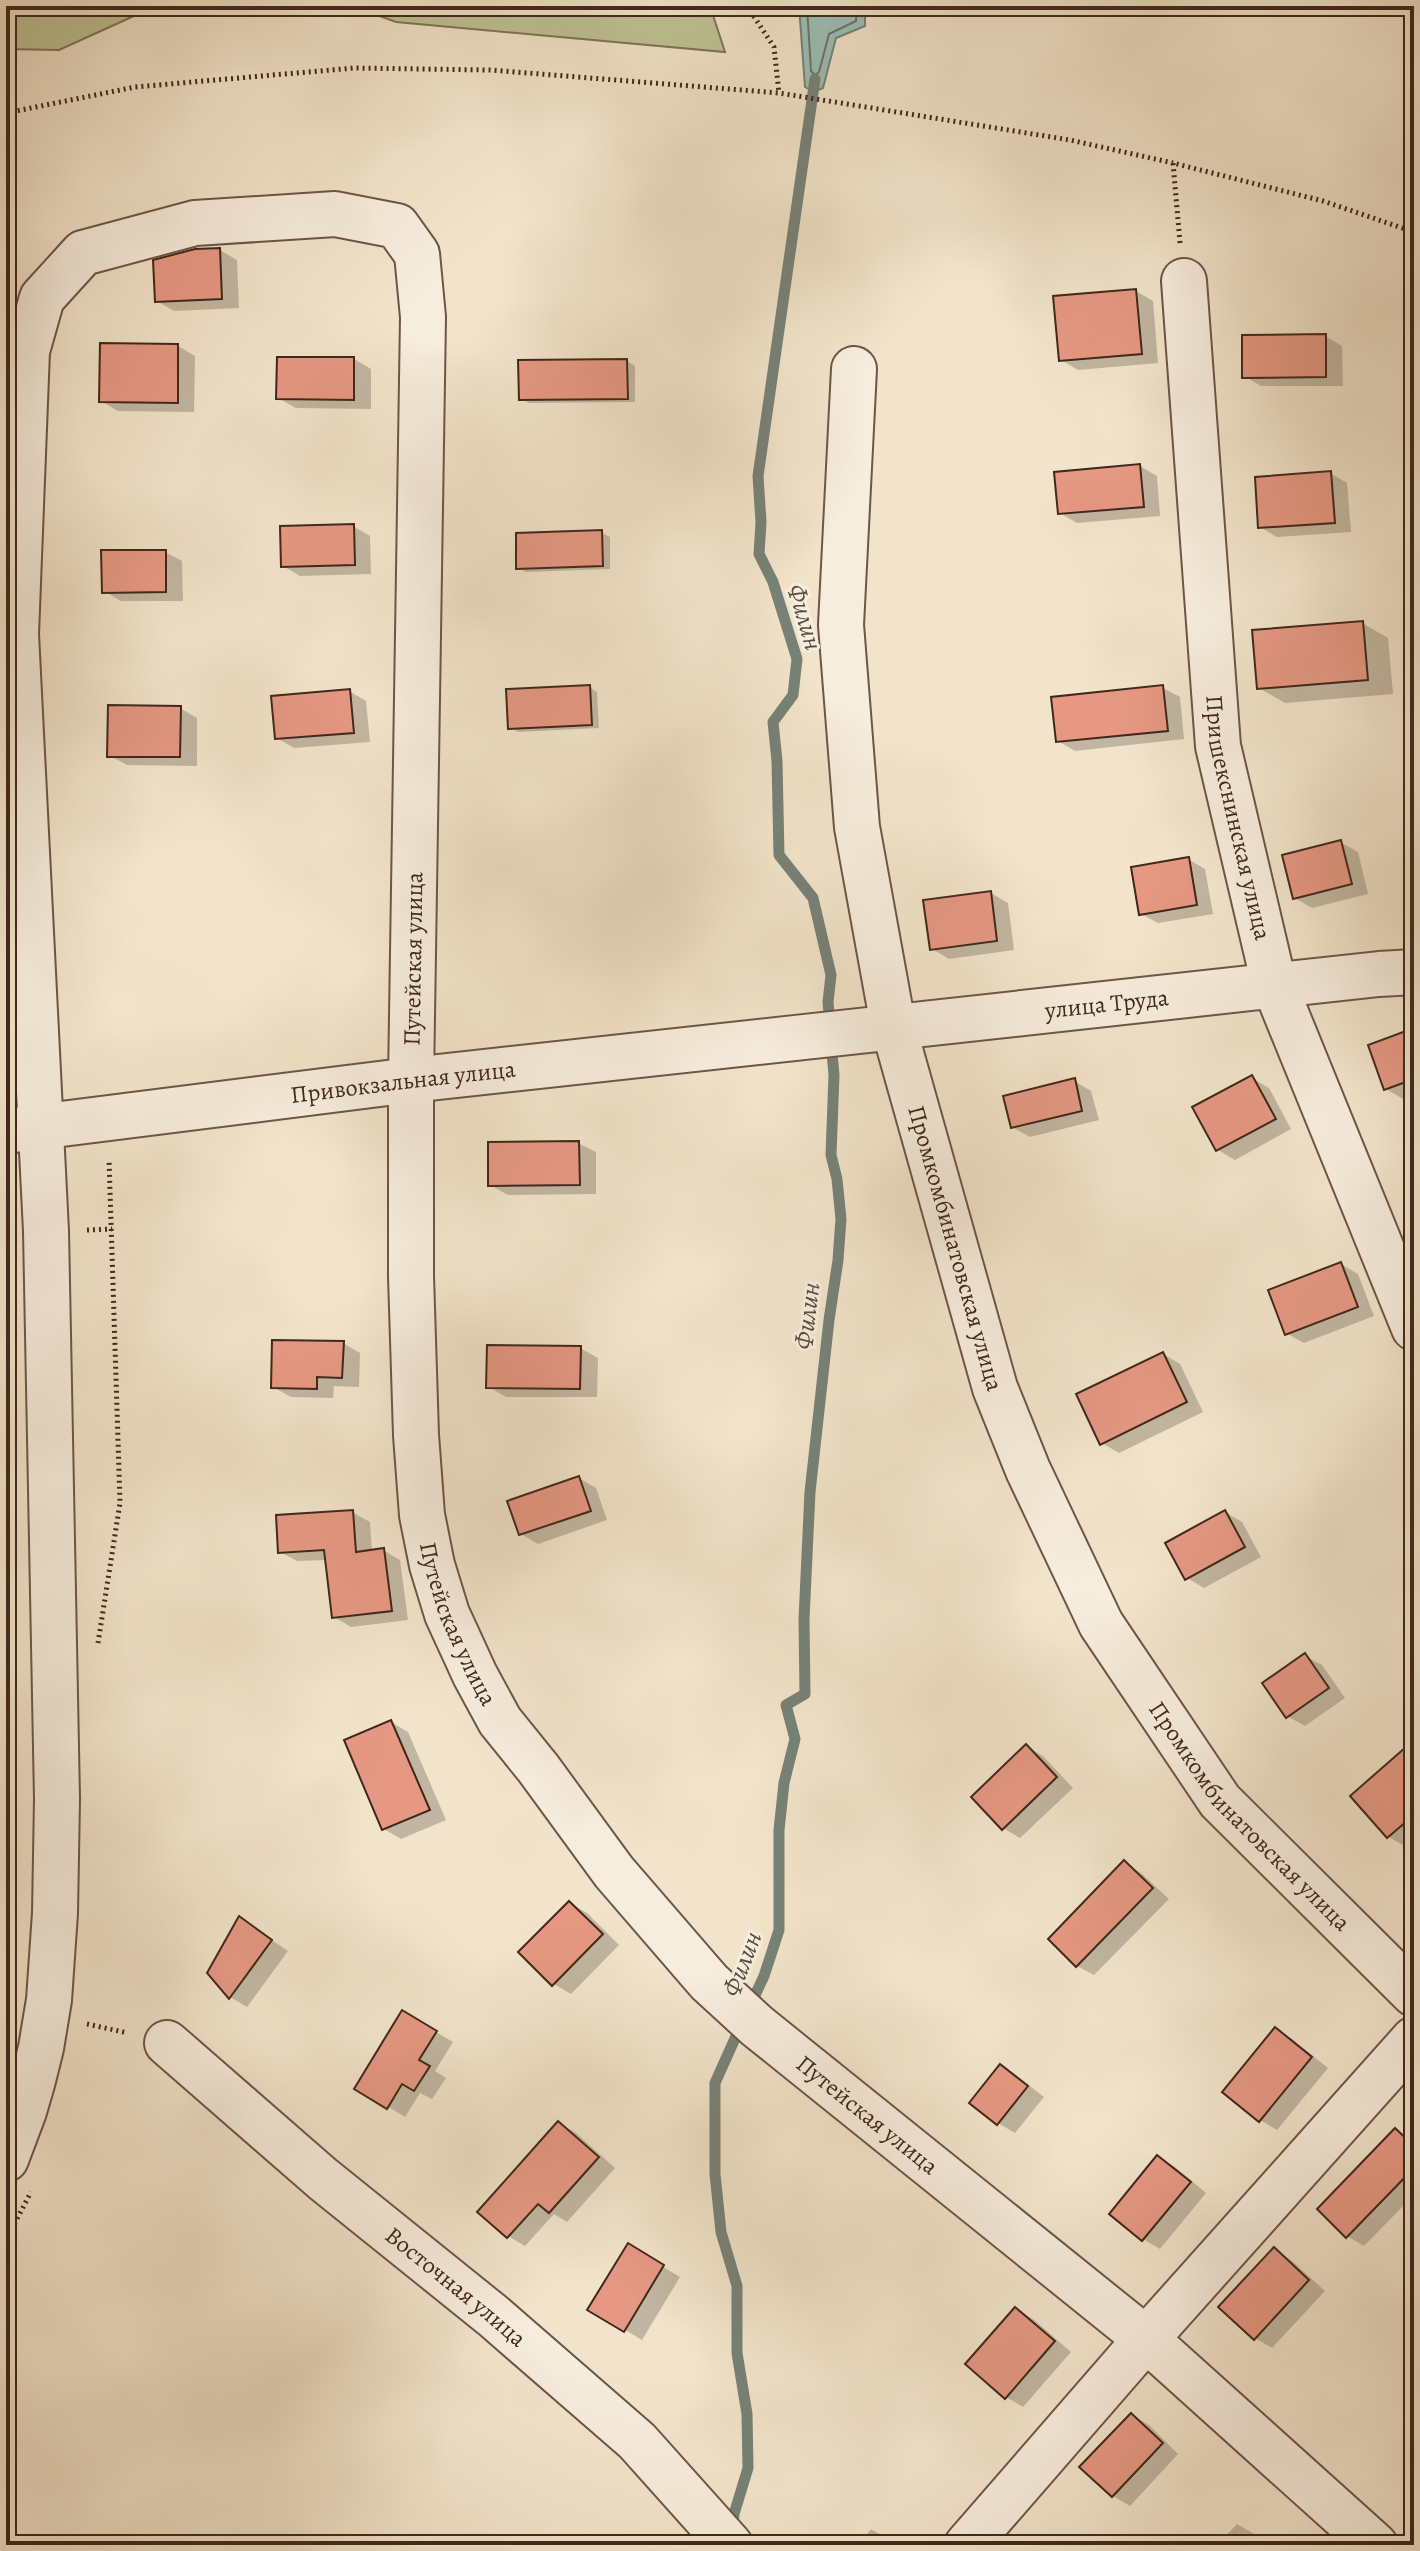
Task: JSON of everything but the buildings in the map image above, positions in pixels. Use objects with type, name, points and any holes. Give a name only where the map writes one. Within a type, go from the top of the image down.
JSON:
[{"type":"street","name":"Путейская улица","points":[[24,1129],[16,634],[27,351],[42,298],[83,253],[195,223],[335,214],[397,226],[417,254],[423,317],[411,1080],[411,1276],[421,1502],[432,1565],[447,1614],[500,1721],[614,1872],[709,1982],[757,2026],[1146,2339],[1375,2545]]},
{"type":"street","name":"Пришекснинская улица","points":[[1184,281],[1218,746],[1274,984],[1414,1328]]},
{"type":"street","name":"Промкомбинатовская улица","points":[[854,369],[841,625],[857,827],[893,1025],[995,1388],[1028,1470],[1101,1624],[1220,1801],[1414,1994]]},
{"type":"street","name":"улица Труда","points":[[800,1038],[1274,984],[1414,972]]},
{"type":"street","name":"Привокзальная улица","points":[[24,1129],[411,1080],[800,1038]]},
{"type":"street","points":[[6,2159],[24,2111],[41,2048],[55,1913],[57,1783],[46,1246],[24,1129]]},
{"type":"street","points":[[967,2545],[1414,2039]]},
{"type":"street","name":"Восточная улица","points":[[167,2043],[323,2179],[492,2315],[637,2441],[721,2536]]},
{"type":"path","points":[[747,6],[774,47],[779,93]]},
{"type":"path","points":[[6,113],[135,87],[354,68],[490,70],[779,93],[1070,140],[1323,201],[1414,232]]},
{"type":"path","points":[[1173,163],[1184,281]]},
{"type":"path","points":[[112,1190],[112,1229]]},
{"type":"green space","points":[[6,6],[156,6],[59,50],[6,49]]},
{"type":"green space","points":[[352,6],[710,6],[725,52],[396,22]]},
{"type":"green space","points":[[6,1720],[15,1753],[12,1930],[6,1974]]},
{"type":"water","points":[[799,6],[865,6],[865,26],[836,38],[823,88],[814,92],[805,87]]},
{"type":"waterway","name":"Филин","points":[[815,79],[758,476],[761,522],[759,554],[773,582],[797,659],[793,695],[773,722],[779,855],[813,898],[831,975],[828,1002],[830,1025]]},
{"type":"waterway","name":"Филин","points":[[750,2006],[779,1930],[779,1830],[784,1783],[795,1739],[786,1705],[805,1694],[804,1619],[810,1492],[841,1219],[831,1155],[834,1075],[831,1042]]},
{"type":"waterway","name":"Филин","points":[[733,2529],[734,2514],[748,2468],[747,2414],[737,2353],[737,2286],[721,2232],[715,2174],[715,2083],[741,2025]]}]
